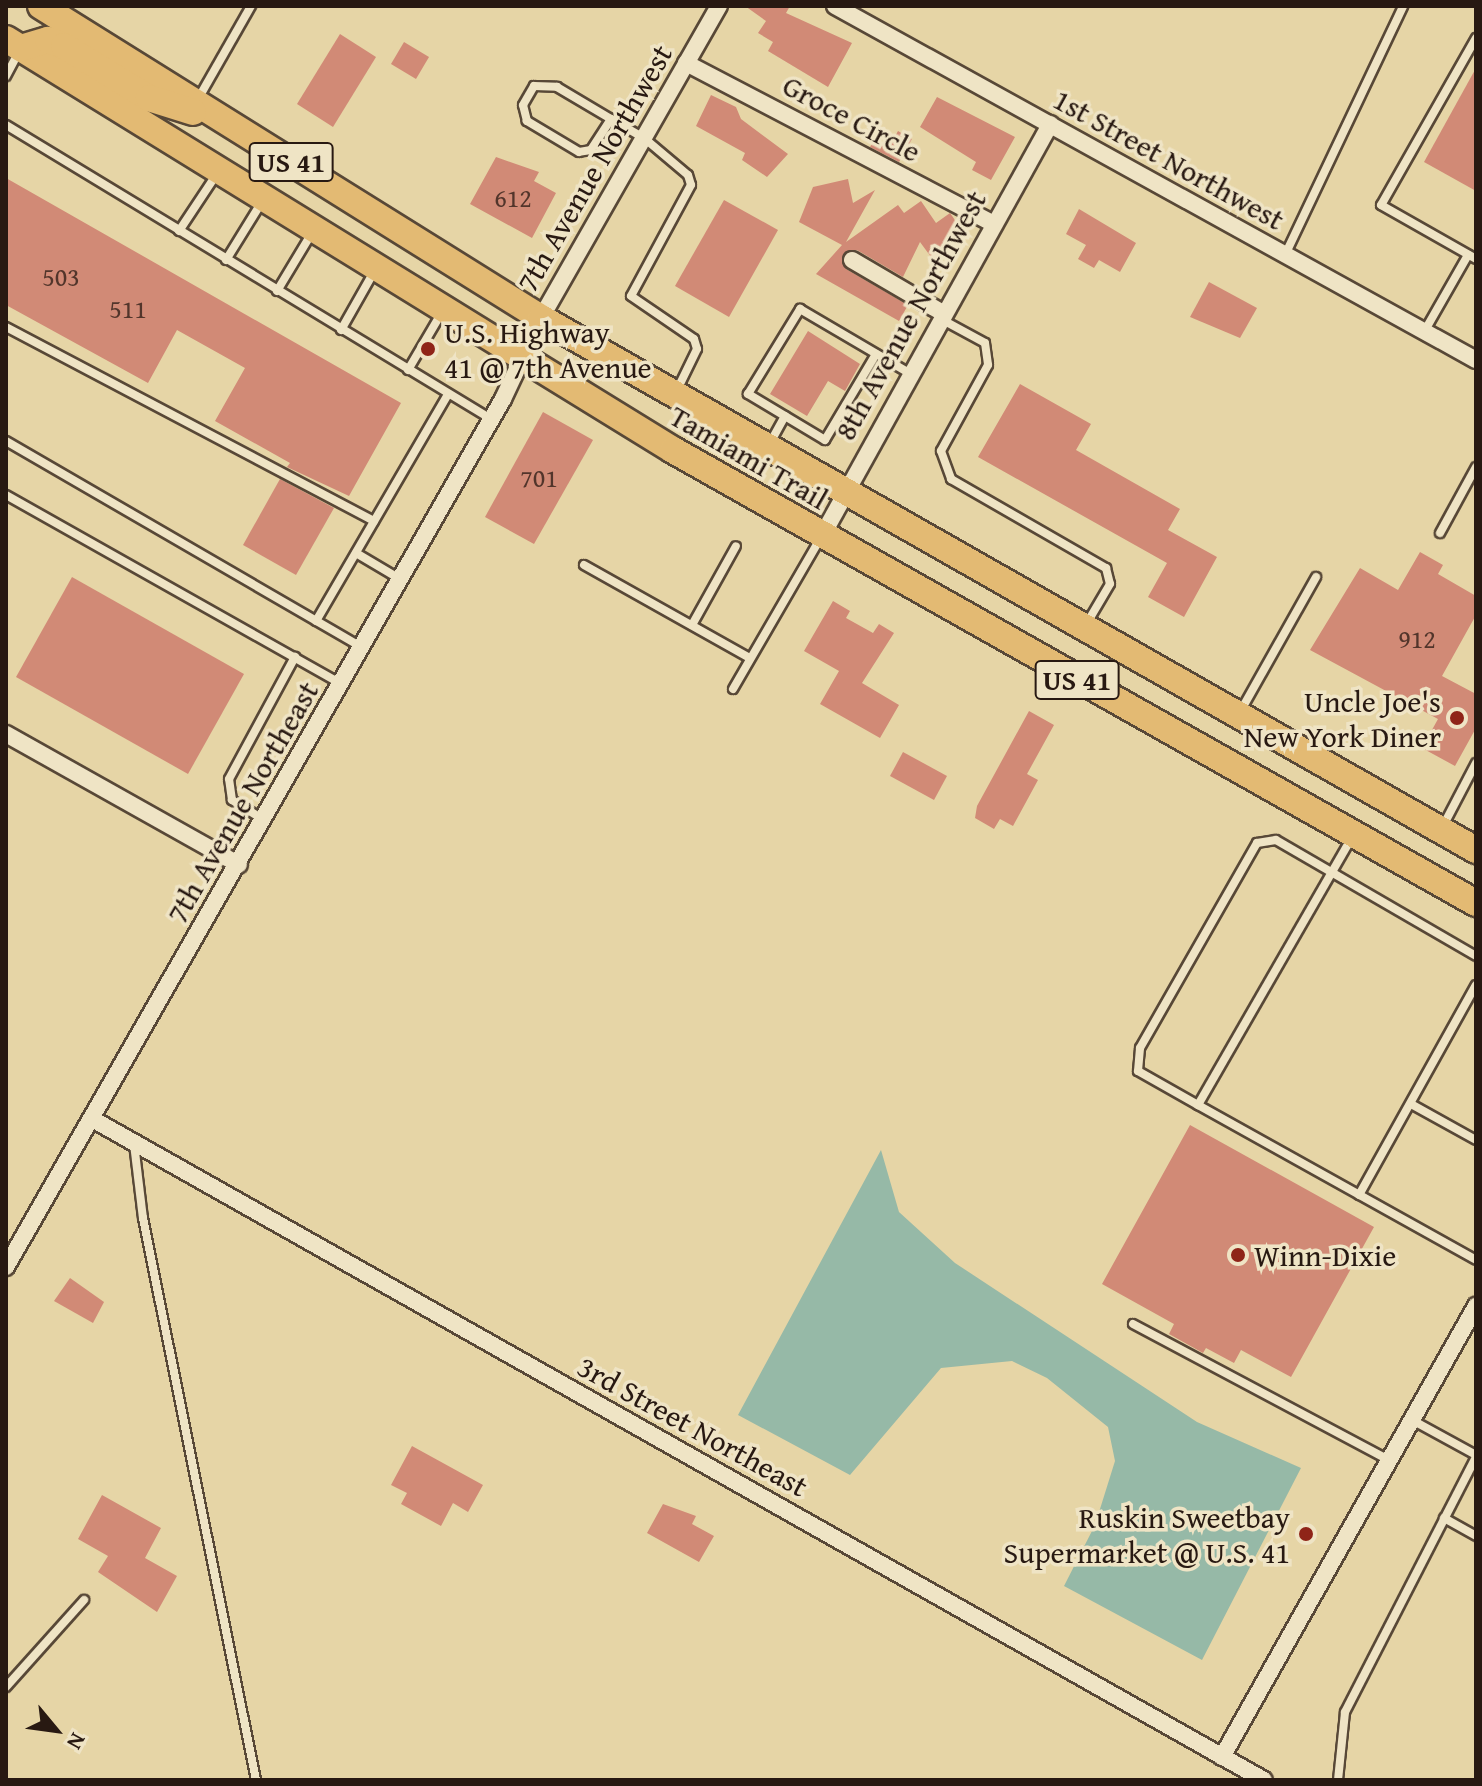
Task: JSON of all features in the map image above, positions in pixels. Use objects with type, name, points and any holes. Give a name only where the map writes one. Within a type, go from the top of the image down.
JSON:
[{"type":"main road","name":"Tamiami Trail","points":[[41,6],[194,107],[230,124],[541,318],[843,495],[1476,850]]},
{"type":"main road","points":[[14,44],[48,40],[64,46],[149,98],[194,107]]},
{"type":"main road","name":"Tamiami Trail","points":[[14,44],[519,359],[822,536],[1476,903]]},
{"type":"street","name":"7th Avenue Northwest","points":[[519,359],[719,6]]},
{"type":"street","name":"1st Street Northwest","points":[[835,6],[1476,360]]},
{"type":"street","name":"Groce Circle","points":[[686,63],[992,223]]},
{"type":"street","name":"8th Avenue Northwest","points":[[822,536],[940,315],[1050,124]]},
{"type":"street","points":[[852,260],[940,315]]},
{"type":"street","name":"7th Avenue Northeast","points":[[6,1267],[94,1120],[401,579],[491,419],[519,359]]},
{"type":"street","points":[[6,734],[239,865]]},
{"type":"street","name":"3rd Street Northeast","points":[[94,1120],[1264,1780]]},
{"type":"street","points":[[1222,1757],[1476,1306]]},
{"type":"lane","points":[[194,107],[251,6]]},
{"type":"lane","points":[[1285,256],[1403,6]]},
{"type":"lane","points":[[1424,332],[1472,257],[1381,205],[1476,38]]},
{"type":"lane","points":[[6,76],[14,44]]},
{"type":"lane","points":[[611,119],[591,150],[579,152],[527,121],[523,105],[534,86],[557,87],[644,138],[680,165],[691,185],[631,296],[694,339],[697,349],[674,396]]},
{"type":"lane","points":[[6,125],[491,419]]},
{"type":"lane","points":[[179,231],[218,171]]},
{"type":"lane","points":[[226,260],[263,199]]},
{"type":"lane","points":[[277,291],[314,231]]},
{"type":"lane","points":[[341,330],[376,269]]},
{"type":"lane","points":[[876,354],[825,440],[748,394],[800,309],[909,373]]},
{"type":"lane","points":[[408,370],[442,311]]},
{"type":"lane","points":[[940,315],[985,343],[988,365],[941,451],[951,479],[1106,568],[1110,584],[1083,630]]},
{"type":"lane","points":[[6,327],[374,521]]},
{"type":"lane","points":[[316,621],[448,394]]},
{"type":"lane","points":[[766,450],[785,416]]},
{"type":"lane","points":[[6,441],[362,647]]},
{"type":"lane","points":[[1440,533],[1476,467]]},
{"type":"lane","points":[[6,495],[341,684]]},
{"type":"lane","points":[[733,689],[822,536]]},
{"type":"lane","points":[[692,625],[736,546]]},
{"type":"lane","points":[[356,553],[401,579]]},
{"type":"lane","points":[[584,565],[750,658]]},
{"type":"lane","points":[[1237,717],[1316,577]]},
{"type":"lane","points":[[264,820],[232,800],[229,779],[295,657]]},
{"type":"lane","points":[[1440,831],[1476,763]]},
{"type":"lane","points":[[1198,1105],[1353,835]]},
{"type":"lane","points":[[1476,956],[1276,840],[1257,843],[1140,1048],[1138,1071],[1476,1260]]},
{"type":"lane","points":[[1359,1195],[1476,985]]},
{"type":"lane","points":[[1411,1104],[1476,1140]]},
{"type":"lane","points":[[134,1143],[143,1218],[256,1780]]},
{"type":"lane","points":[[1133,1324],[1389,1460]]},
{"type":"lane","points":[[1338,1780],[1345,1712],[1476,1456],[1412,1420]]},
{"type":"lane","points":[[1444,1518],[1476,1536]]},
{"type":"lane","points":[[6,1687],[84,1600]]},
{"type":"shaded area","points":[[881,1150],[899,1212],[955,1263],[1197,1422],[1301,1468],[1202,1660],[1064,1586],[1095,1525],[1115,1461],[1108,1427],[1047,1378],[1012,1361],[941,1368],[850,1475],[738,1415]]},
{"type":"building","points":[[745,6],[790,6],[786,13],[852,43],[828,87],[768,51],[773,42],[758,33],[766,21]]},
{"type":"building","points":[[340,34],[376,57],[333,127],[297,104]]},
{"type":"building","points":[[404,42],[429,57],[416,79],[391,64]]},
{"type":"building","points":[[1476,68],[1476,191],[1424,162]]},
{"type":"building","points":[[711,95],[736,107],[741,119],[788,154],[767,177],[742,160],[745,153],[696,126]]},
{"type":"building","points":[[937,97],[1015,137],[991,180],[972,170],[976,162],[920,127]]},
{"type":"building","points":[[898,131],[912,139],[899,162],[870,147],[874,140],[889,147]]},
{"type":"building","points":[[496,157],[539,172],[534,181],[556,193],[532,238],[470,204]]},
{"type":"building","points":[[6,178],[401,403],[349,496],[287,467],[290,463],[215,421],[245,368],[177,330],[148,383],[6,305]]},
{"type":"building","points":[[848,179],[853,203],[875,190],[846,242],[898,205],[904,213],[921,201],[936,223],[950,213],[964,233],[931,257],[920,242],[903,277],[857,250],[843,254],[846,269],[908,305],[899,321],[816,274],[842,245],[799,222],[813,187]]},
{"type":"building","points":[[724,200],[778,230],[729,317],[675,286]]},
{"type":"building","points":[[1079,209],[1136,243],[1120,272],[1099,260],[1094,268],[1078,259],[1086,245],[1066,234]]},
{"type":"building","points":[[1209,282],[1257,308],[1240,338],[1190,317]]},
{"type":"building","points":[[808,331],[860,364],[845,391],[828,381],[807,416],[770,394]]},
{"type":"building","points":[[1020,384],[1091,424],[1076,450],[1180,509],[1168,530],[1217,557],[1184,617],[1148,597],[1167,563],[978,457]]},
{"type":"building","points":[[543,412],[593,440],[534,544],[485,517]]},
{"type":"building","points":[[280,479],[334,508],[296,575],[243,545]]},
{"type":"building","points":[[1420,552],[1443,565],[1438,574],[1476,596],[1476,615],[1442,676],[1476,694],[1476,728],[1455,766],[1422,748],[1438,719],[1310,650],[1360,568],[1398,590]]},
{"type":"building","points":[[72,577],[244,674],[188,774],[16,677]]},
{"type":"building","points":[[833,601],[850,611],[846,618],[873,633],[879,624],[894,633],[862,683],[899,705],[880,738],[820,704],[839,671],[804,651]]},
{"type":"building","points":[[1029,711],[1054,725],[1027,774],[1038,780],[1013,826],[1000,819],[994,829],[975,818],[977,806]]},
{"type":"building","points":[[903,752],[947,776],[934,800],[890,776]]},
{"type":"building","name":"Winn-Dixie","points":[[1190,1125],[1374,1227],[1291,1377],[1241,1350],[1234,1363],[1206,1348],[1203,1353],[1169,1334],[1174,1324],[1102,1284]]},
{"type":"building","points":[[70,1278],[104,1302],[93,1323],[54,1301]]},
{"type":"building","points":[[412,1446],[483,1485],[468,1512],[453,1503],[441,1526],[401,1504],[407,1493],[391,1485]]},
{"type":"building","points":[[102,1495],[161,1528],[145,1558],[177,1576],[157,1612],[98,1572],[108,1556],[78,1539]]},
{"type":"building","points":[[663,1504],[696,1516],[692,1524],[714,1536],[699,1562],[647,1533]]},
{"type":"place","name":"U.S. Highway 41 @ 7th Avenue","points":[[428,349]]},
{"type":"place","name":"Uncle Joe's New York Diner","points":[[1457,718]]},
{"type":"place","name":"Winn-Dixie","points":[[1238,1255]]},
{"type":"place","name":"Ruskin Sweetbay Supermarket @ U.S. 41","points":[[1306,1534]]}]
